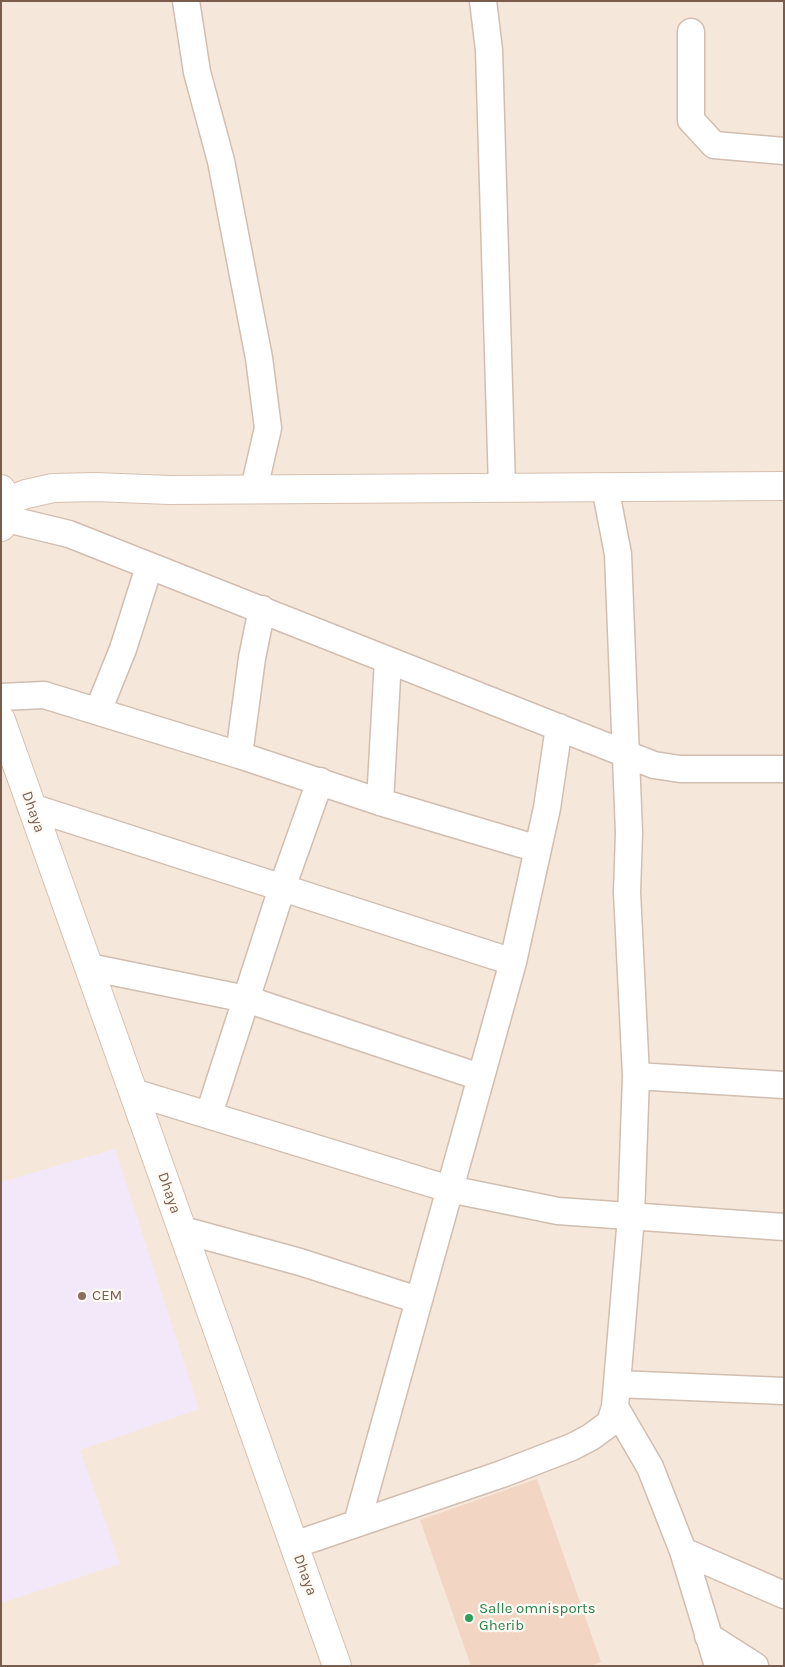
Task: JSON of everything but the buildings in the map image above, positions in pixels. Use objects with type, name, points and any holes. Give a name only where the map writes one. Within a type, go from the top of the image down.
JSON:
[{"type":"street","points":[[186,1],[197,72],[221,161],[259,358],[268,428],[254,489]]},
{"type":"street","points":[[483,1],[489,50],[502,487]]},
{"type":"street","points":[[691,32],[691,120],[714,145],[784,151]]},
{"type":"street","points":[[4,509],[26,494],[53,488],[170,490],[784,486]]},
{"type":"street","points":[[294,1545],[502,1474],[572,1446],[591,1437],[610,1423],[616,1395],[631,1217],[636,1076],[628,892],[629,833],[624,754],[618,554],[605,487]]},
{"type":"street","points":[[4,509],[149,567],[262,609],[654,765],[680,769],[784,769]]},
{"type":"street","points":[[98,711],[123,649],[149,567]]},
{"type":"street","points":[[239,755],[252,658],[262,609]]},
{"type":"street","points":[[380,802],[388,660]]},
{"type":"street","points":[[1,697],[44,694],[320,781],[380,802],[538,849]]},
{"type":"street","name":"Dhaya","points":[[1,720],[337,1666]]},
{"type":"street","points":[[357,1523],[448,1189],[513,962],[547,808],[559,727]]},
{"type":"street","points":[[209,1114],[282,888],[320,781]]},
{"type":"street","points":[[31,807],[513,962]]},
{"type":"street","points":[[89,967],[246,1000],[480,1077]]},
{"type":"street","points":[[636,1076],[784,1085]]},
{"type":"street","points":[[133,1092],[448,1189],[558,1211],[784,1227]]},
{"type":"street","points":[[182,1230],[300,1262],[418,1300]]},
{"type":"street","points":[[616,1395],[784,1391]]},
{"type":"street","points":[[616,1395],[650,1467],[683,1551],[718,1666]]},
{"type":"street","points":[[683,1551],[784,1596]]},
{"type":"street","points":[[708,1636],[755,1666]]},
{"type":"shaded area","points":[[1,1],[784,1],[784,1666],[1,1666]]},
{"type":"shaded area","name":"CEM","points":[[115,1149],[199,1409],[80,1450],[120,1564],[1,1603],[1,1182]]},
{"type":"place","name":"CEM","points":[[82,1296]]},
{"type":"place","name":"Salle omnisports Gherib","points":[[469,1618]]}]
